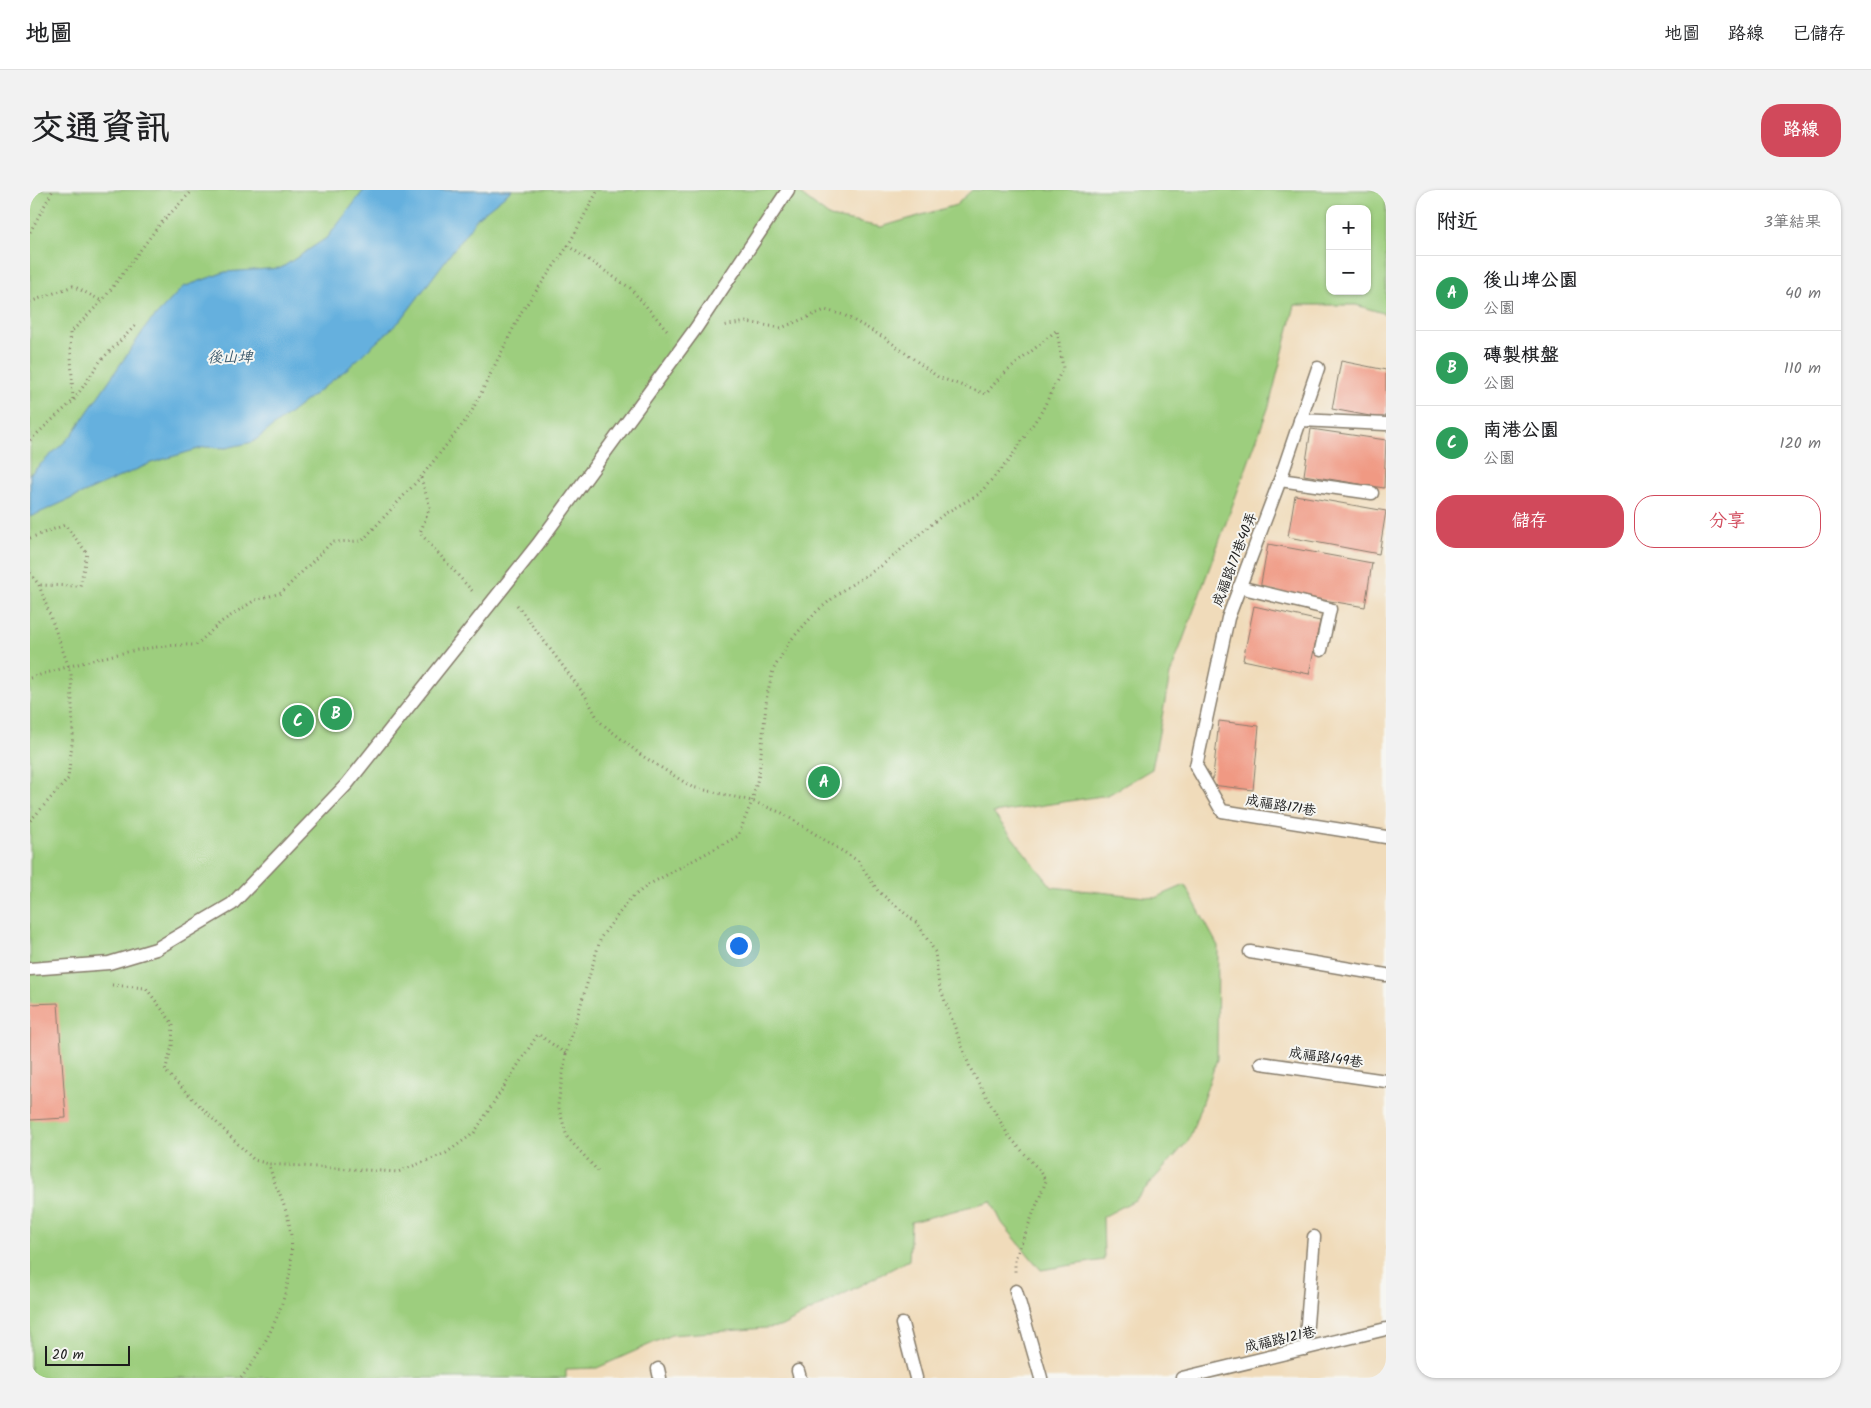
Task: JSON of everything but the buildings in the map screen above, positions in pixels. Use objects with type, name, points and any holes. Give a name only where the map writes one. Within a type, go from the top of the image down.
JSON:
[{"type":"lane","points":[[30,968],[109,963],[156,949],[232,904],[347,784],[522,564],[682,347],[788,190]]},
{"type":"lane","name":"成福路171巷40弄","points":[[1196,766],[1228,618],[1280,480],[1318,368]]},
{"type":"lane","points":[[1300,420],[1386,424]]},
{"type":"lane","points":[[1280,480],[1372,494]]},
{"type":"lane","points":[[1239,587],[1330,609],[1321,650]]},
{"type":"lane","name":"成福路171巷","points":[[1196,766],[1222,811],[1386,837]]},
{"type":"lane","points":[[1250,952],[1386,975]]},
{"type":"lane","name":"成福路149巷","points":[[1261,1063],[1386,1081]]},
{"type":"lane","points":[[1304,1349],[1314,1237]]},
{"type":"lane","points":[[1016,1291],[1041,1378]]},
{"type":"lane","points":[[902,1324],[916,1378]]},
{"type":"lane","name":"成福路121巷","points":[[1182,1378],[1386,1329]]},
{"type":"path","points":[[30,232],[53,190]]},
{"type":"path","points":[[73,400],[70,333],[102,301],[160,224],[193,190]]},
{"type":"path","points":[[30,678],[68,666],[172,644],[196,645],[222,622],[255,600],[281,593],[332,542],[362,540],[421,478],[470,415],[522,312],[568,246],[598,190]]},
{"type":"path","points":[[568,246],[630,288],[682,347]]},
{"type":"path","points":[[30,302],[73,286],[102,301]]},
{"type":"path","points":[[598,1170],[567,1137],[558,1104],[566,1054],[601,937],[630,899],[648,885],[738,836],[752,801],[759,774],[767,695],[773,670],[790,642],[817,611],[842,590],[881,566],[944,514],[979,494],[1009,460],[1031,428],[1042,411],[1063,368],[1057,330],[999,378],[986,394],[938,377],[885,338],[844,315],[825,310],[781,328],[747,322],[707,328],[700,320]]},
{"type":"path","points":[[30,440],[73,400],[101,360],[136,325]]},
{"type":"path","points":[[421,478],[430,507],[420,533],[487,608]]},
{"type":"path","points":[[30,538],[65,525],[87,553],[80,586],[39,585]]},
{"type":"path","points":[[522,564],[517,604],[586,697],[599,721],[641,755],[692,787],[752,801],[782,813],[858,861],[878,891],[918,924],[935,952],[939,986],[970,1068],[1008,1135],[1046,1181],[1015,1259],[1016,1291]]},
{"type":"path","points":[[30,573],[39,585],[71,673],[72,736],[68,779],[30,821]]},
{"type":"path","points":[[85,964],[92,979],[106,985],[146,988],[173,1024],[172,1046],[165,1071],[247,1154],[254,1160],[269,1164],[398,1172],[446,1153],[474,1133],[538,1034],[566,1054]]},
{"type":"path","points":[[241,1378],[257,1357],[282,1301],[292,1260],[287,1215],[273,1182],[269,1164]]},
{"type":"green space","points":[[30,190],[795,190],[830,217],[881,227],[956,205],[972,190],[1386,190],[1386,314],[1356,305],[1295,305],[1269,406],[1170,675],[1152,769],[1108,795],[993,813],[1052,887],[1155,898],[1185,885],[1218,946],[1217,1059],[1189,1140],[1135,1200],[1103,1217],[1104,1260],[1041,1270],[1002,1223],[991,1201],[911,1222],[909,1260],[780,1327],[671,1335],[597,1368],[566,1369],[566,1378],[30,1378]]},
{"type":"water","name":"後山埤","points":[[364,190],[512,190],[478,217],[401,320],[347,369],[253,442],[226,448],[205,447],[151,463],[30,517],[30,474],[71,436],[148,324],[183,287],[225,272],[281,268],[328,237]]},
{"type":"place","name":"磚製棋盤","points":[[336,714]]},
{"type":"place","name":"南港公園","points":[[298,721]]},
{"type":"place","name":"後山埤公園","points":[[824,782]]}]
